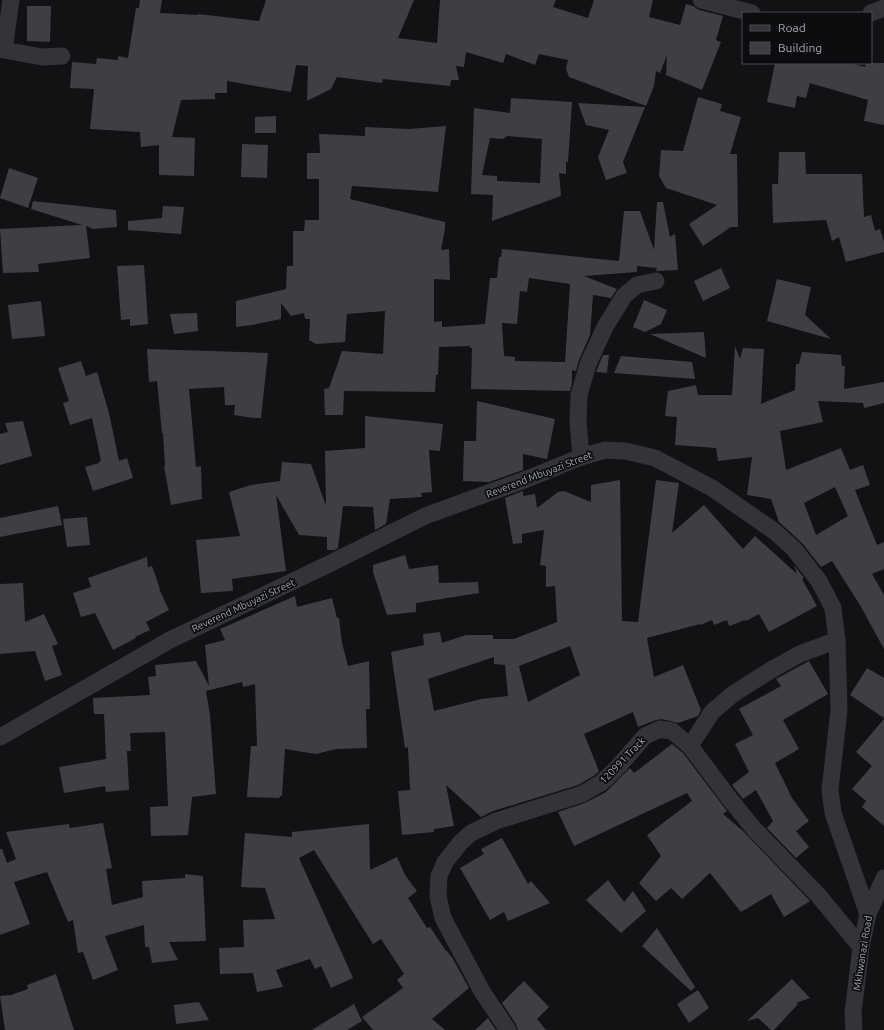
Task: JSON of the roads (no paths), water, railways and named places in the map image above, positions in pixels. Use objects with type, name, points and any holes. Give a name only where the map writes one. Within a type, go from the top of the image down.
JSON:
[{"type":"street","points":[[11,0],[4,50],[42,57],[62,56]]},
{"type":"street","points":[[702,0],[748,12]]},
{"type":"street","points":[[872,13],[884,8]]},
{"type":"street","points":[[581,457],[578,421],[579,402],[588,364],[602,332],[624,296],[637,285],[656,281]]},
{"type":"street","name":"Reverend Mbuyazi Street","points":[[0,736],[170,640],[425,516],[528,479],[581,457],[605,450],[625,451],[654,458],[712,488],[729,499],[779,535],[794,549],[819,581],[833,608],[837,640],[839,710],[830,790],[833,813],[868,914]]},
{"type":"street","points":[[690,746],[712,712],[733,694],[800,654],[837,640]]},
{"type":"street","name":"120991 Track","points":[[508,1030],[483,993],[443,918],[438,896],[439,876],[445,862],[461,842],[471,833],[496,821],[582,794],[601,783],[616,769],[645,736],[660,729],[672,731],[690,746],[754,829],[818,895],[861,947]]},
{"type":"street","name":"Mkhwanazi Road","points":[[854,1030],[853,1014],[861,947],[868,914],[884,878]]}]
